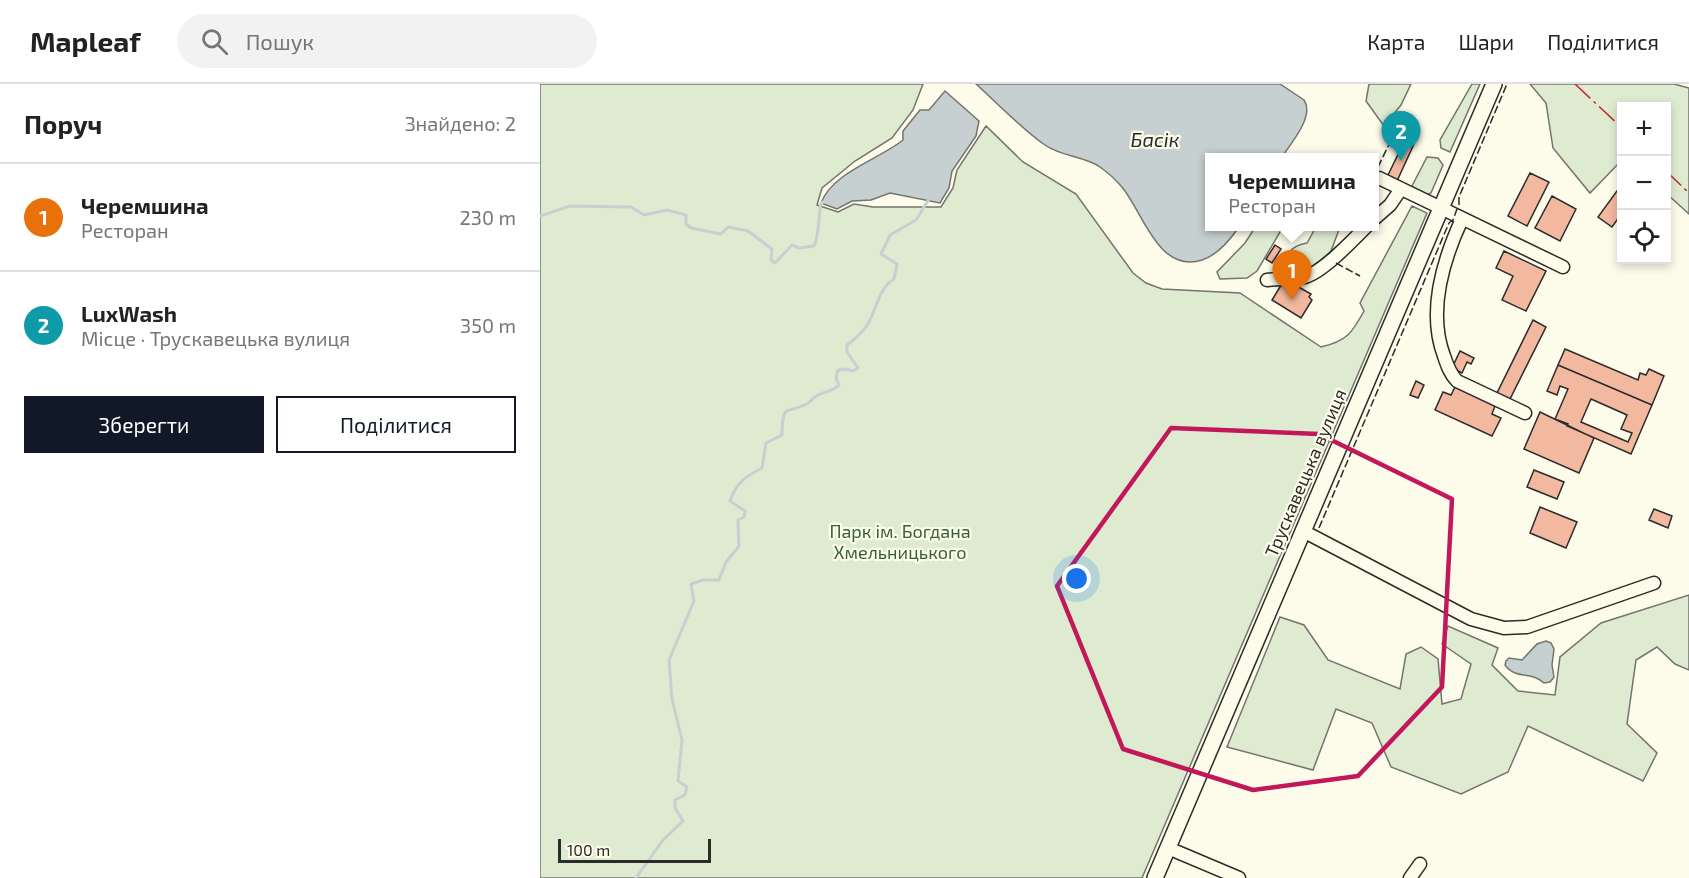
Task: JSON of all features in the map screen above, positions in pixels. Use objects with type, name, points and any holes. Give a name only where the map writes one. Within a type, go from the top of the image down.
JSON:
[{"type":"main road","name":"Трускавецька вулиця","points":[[1155,878],[1494,84]]},
{"type":"lane","points":[[1379,178],[1563,267]]},
{"type":"lane","points":[[1379,215],[1390,205],[1401,189]]},
{"type":"lane","points":[[1462,219],[1443,267],[1437,314],[1441,348],[1450,373],[1457,381],[1525,412]]},
{"type":"lane","points":[[1267,280],[1304,277],[1310,274],[1334,257],[1362,231]]},
{"type":"lane","points":[[1303,531],[1471,619],[1504,628],[1527,627],[1654,583]]},
{"type":"lane","points":[[1168,848],[1239,878]]},
{"type":"lane","points":[[1410,878],[1420,864]]},
{"type":"highlighted area","points":[[1171,428],[1319,434],[1452,499],[1442,687],[1358,776],[1253,790],[1123,749],[1057,586]]},
{"type":"green space","name":"Парк ім. Богдана Хмельницького","points":[[540,84],[923,84],[913,110],[892,138],[855,161],[822,188],[817,205],[838,212],[854,204],[873,207],[941,207],[953,188],[957,170],[986,126],[1023,162],[1076,194],[1133,273],[1146,283],[1162,289],[1240,293],[1321,347],[1343,339],[1356,325],[1364,311],[1360,303],[1412,206],[1427,213],[1142,878],[540,878]]},
{"type":"green space","points":[[1369,84],[1411,84],[1401,105],[1384,126],[1366,101]]},
{"type":"green space","points":[[1472,84],[1480,84],[1450,152],[1441,148],[1440,140]]},
{"type":"green space","points":[[1530,84],[1674,84],[1689,88],[1689,214],[1671,198],[1671,102],[1617,102],[1617,165],[1590,193],[1553,148],[1546,103]]},
{"type":"green space","points":[[1427,157],[1438,158],[1443,165],[1431,193],[1424,196],[1414,191],[1412,186]]},
{"type":"green space","points":[[1253,231],[1281,231],[1257,271],[1247,278],[1220,279],[1217,272],[1245,243]]},
{"type":"green space","points":[[1314,231],[1338,231],[1328,259],[1309,273],[1287,271],[1285,261],[1289,252],[1307,243]]},
{"type":"green space","points":[[1689,595],[1689,670],[1675,664],[1657,647],[1636,660],[1627,724],[1657,753],[1643,781],[1528,726],[1508,772],[1461,794],[1391,767],[1372,723],[1336,709],[1313,770],[1227,747],[1280,617],[1304,625],[1328,660],[1400,689],[1406,654],[1421,647],[1438,659],[1442,704],[1461,699],[1471,664],[1442,644],[1448,626],[1498,648],[1492,665],[1518,691],[1555,695],[1560,657],[1601,623]]},
{"type":"water","name":"Басік","points":[[976,84],[1280,84],[1304,100],[1307,106],[1304,121],[1285,153],[1205,153],[1205,231],[1236,231],[1228,242],[1213,255],[1202,260],[1186,262],[1173,258],[1162,249],[1152,237],[1129,196],[1108,173],[1094,163],[1052,149],[1019,124]]},
{"type":"water","points":[[945,91],[979,121],[976,136],[952,171],[949,188],[940,203],[890,193],[871,200],[852,201],[837,209],[821,203],[835,183],[903,140],[903,131],[920,110],[929,110]]},
{"type":"water","points":[[1546,641],[1551,643],[1554,649],[1552,665],[1554,677],[1550,682],[1544,683],[1534,677],[1519,674],[1509,670],[1505,665],[1509,658],[1522,660],[1537,644]]},
{"type":"building","points":[[1405,140],[1414,144],[1397,181],[1387,177]]},
{"type":"building","points":[[1530,173],[1549,182],[1527,226],[1508,216]]},
{"type":"building","points":[[1617,191],[1617,220],[1612,227],[1598,217]]},
{"type":"building","points":[[1552,196],[1576,209],[1560,241],[1535,228]]},
{"type":"building","points":[[1275,245],[1281,249],[1272,263],[1266,259]]},
{"type":"building","points":[[1504,251],[1546,271],[1526,311],[1502,300],[1513,276],[1496,268]]},
{"type":"building","points":[[1283,282],[1288,285],[1290,282],[1311,294],[1309,297],[1312,300],[1301,318],[1272,300]]},
{"type":"building","points":[[1533,320],[1546,327],[1510,399],[1497,393]]},
{"type":"building","points":[[1565,349],[1638,380],[1640,373],[1646,375],[1649,369],[1664,376],[1652,405],[1558,365]]},
{"type":"building","points":[[1460,351],[1474,358],[1471,364],[1467,362],[1462,373],[1452,368]]},
{"type":"building","points":[[1558,365],[1652,405],[1631,454],[1555,419],[1568,389],[1560,386],[1557,395],[1547,391]],"holes":[[[1591,399],[1627,415],[1621,429],[1632,433],[1628,442],[1581,422]]]},
{"type":"building","points":[[1416,381],[1424,385],[1418,398],[1410,395]]},
{"type":"building","points":[[1455,387],[1495,406],[1492,414],[1501,418],[1492,436],[1435,410],[1443,392],[1451,395]]},
{"type":"building","points":[[1540,412],[1594,438],[1579,473],[1524,449]]},
{"type":"building","points":[[1534,470],[1564,482],[1557,499],[1527,487]]},
{"type":"building","points":[[1540,507],[1577,522],[1566,548],[1530,533]]},
{"type":"building","points":[[1654,509],[1672,516],[1668,528],[1649,520]]},
{"type":"waterway","points":[[636,878],[663,840],[683,821],[675,808],[675,800],[685,795],[687,787],[678,781],[682,740],[672,699],[669,660],[694,601],[691,584],[703,580],[719,580],[726,562],[739,546],[738,520],[744,517],[745,511],[730,501],[735,489],[742,481],[762,468],[766,443],[782,435],[783,418],[786,411],[807,404],[818,395],[839,385],[836,378],[838,370],[853,371],[858,368],[847,352],[847,345],[866,328],[882,292],[894,279],[897,264],[881,254],[890,235],[916,220],[929,199]]},
{"type":"waterway","points":[[540,216],[570,206],[631,207],[644,215],[667,210],[686,215],[686,224],[691,228],[721,234],[728,227],[748,231],[772,249],[771,260],[775,263],[792,245],[799,248],[814,246],[821,203],[824,202]]},
{"type":"fence","points":[[1459,205],[1459,197],[1507,84]]},
{"type":"fence","points":[[1379,165],[1395,132],[1400,135],[1402,129]]},
{"type":"fence","points":[[1319,528],[1457,209]]},
{"type":"fence","points":[[1336,263],[1360,276]]},
{"type":"power","points":[[1575,84],[1617,123]]},
{"type":"power","points":[[1671,176],[1689,193]]},
{"type":"place","name":"LuxWash","points":[[1401,161]]},
{"type":"place","name":"Черемшина","points":[[1292,300]]}]
